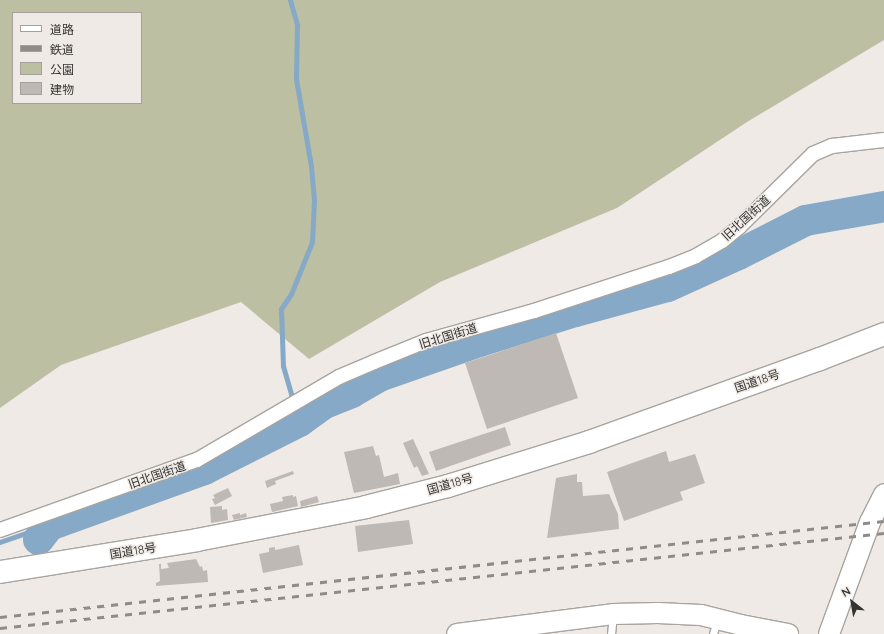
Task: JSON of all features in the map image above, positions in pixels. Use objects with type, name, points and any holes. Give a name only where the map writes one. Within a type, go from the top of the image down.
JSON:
[{"type":"highway","name":"国道18号","points":[[0,572],[197,540],[366,507],[448,486],[588,442],[820,359],[884,334]]},
{"type":"street","name":"旧北国街道","points":[[0,530],[198,460],[339,377],[426,341],[541,309],[669,267],[696,256],[722,241],[813,154],[832,146],[884,140]]},
{"type":"street","points":[[829,634],[870,522],[884,494]]},
{"type":"street","points":[[457,634],[523,630],[613,614],[658,613],[701,615],[715,627],[788,634]]},
{"type":"lane","points":[[611,634],[613,614]]},
{"type":"green space","points":[[0,0],[884,0],[884,40],[747,122],[617,208],[440,282],[309,359],[241,302],[61,365],[0,408]]},
{"type":"building","points":[[556,333],[578,398],[487,429],[465,363]]},
{"type":"building","points":[[505,427],[511,445],[436,471],[429,452]]},
{"type":"building","points":[[413,439],[429,474],[422,476],[417,466],[414,468],[403,443]]},
{"type":"building","points":[[373,446],[376,456],[379,455],[384,477],[398,473],[400,484],[354,493],[344,452]]},
{"type":"building","points":[[666,451],[669,462],[695,454],[705,483],[680,492],[683,500],[624,521],[607,472]]},
{"type":"building","points":[[293,471],[294,474],[275,481],[276,484],[267,488],[265,481]]},
{"type":"building","points":[[577,474],[577,482],[582,482],[583,496],[609,494],[618,514],[619,529],[547,538],[556,478]]},
{"type":"building","points":[[228,488],[232,496],[215,505],[212,499],[215,498],[213,495]]},
{"type":"building","points":[[293,495],[293,497],[296,496],[298,506],[272,512],[270,504],[283,501],[282,497]]},
{"type":"building","points":[[317,496],[319,502],[301,507],[300,501]]},
{"type":"building","points":[[222,506],[222,510],[227,509],[228,520],[211,523],[210,507]]},
{"type":"building","points":[[240,513],[240,515],[246,513],[247,517],[234,520],[232,515]]},
{"type":"building","points":[[409,520],[413,544],[358,552],[355,526]]},
{"type":"building","points":[[299,545],[303,565],[263,573],[259,554],[269,552],[269,548],[275,547],[275,550]]},
{"type":"building","points":[[196,559],[200,567],[202,566],[203,571],[207,570],[208,582],[156,586],[156,583],[160,581],[159,564],[161,564],[161,569],[169,568],[167,563]]},
{"type":"waterway","points":[[290,0],[297,25],[296,79],[311,166],[314,200],[312,242],[291,294],[281,309],[283,366],[299,421]]},
{"type":"waterway","points":[[38,539],[49,525],[204,469],[299,421],[322,404],[351,392],[381,375],[479,341],[575,311],[667,286],[738,254],[805,220],[884,206]]},
{"type":"waterway","points":[[0,542],[49,525]]},
{"type":"railway","points":[[0,617],[884,521]]},
{"type":"railway","points":[[0,628],[884,533]]}]
